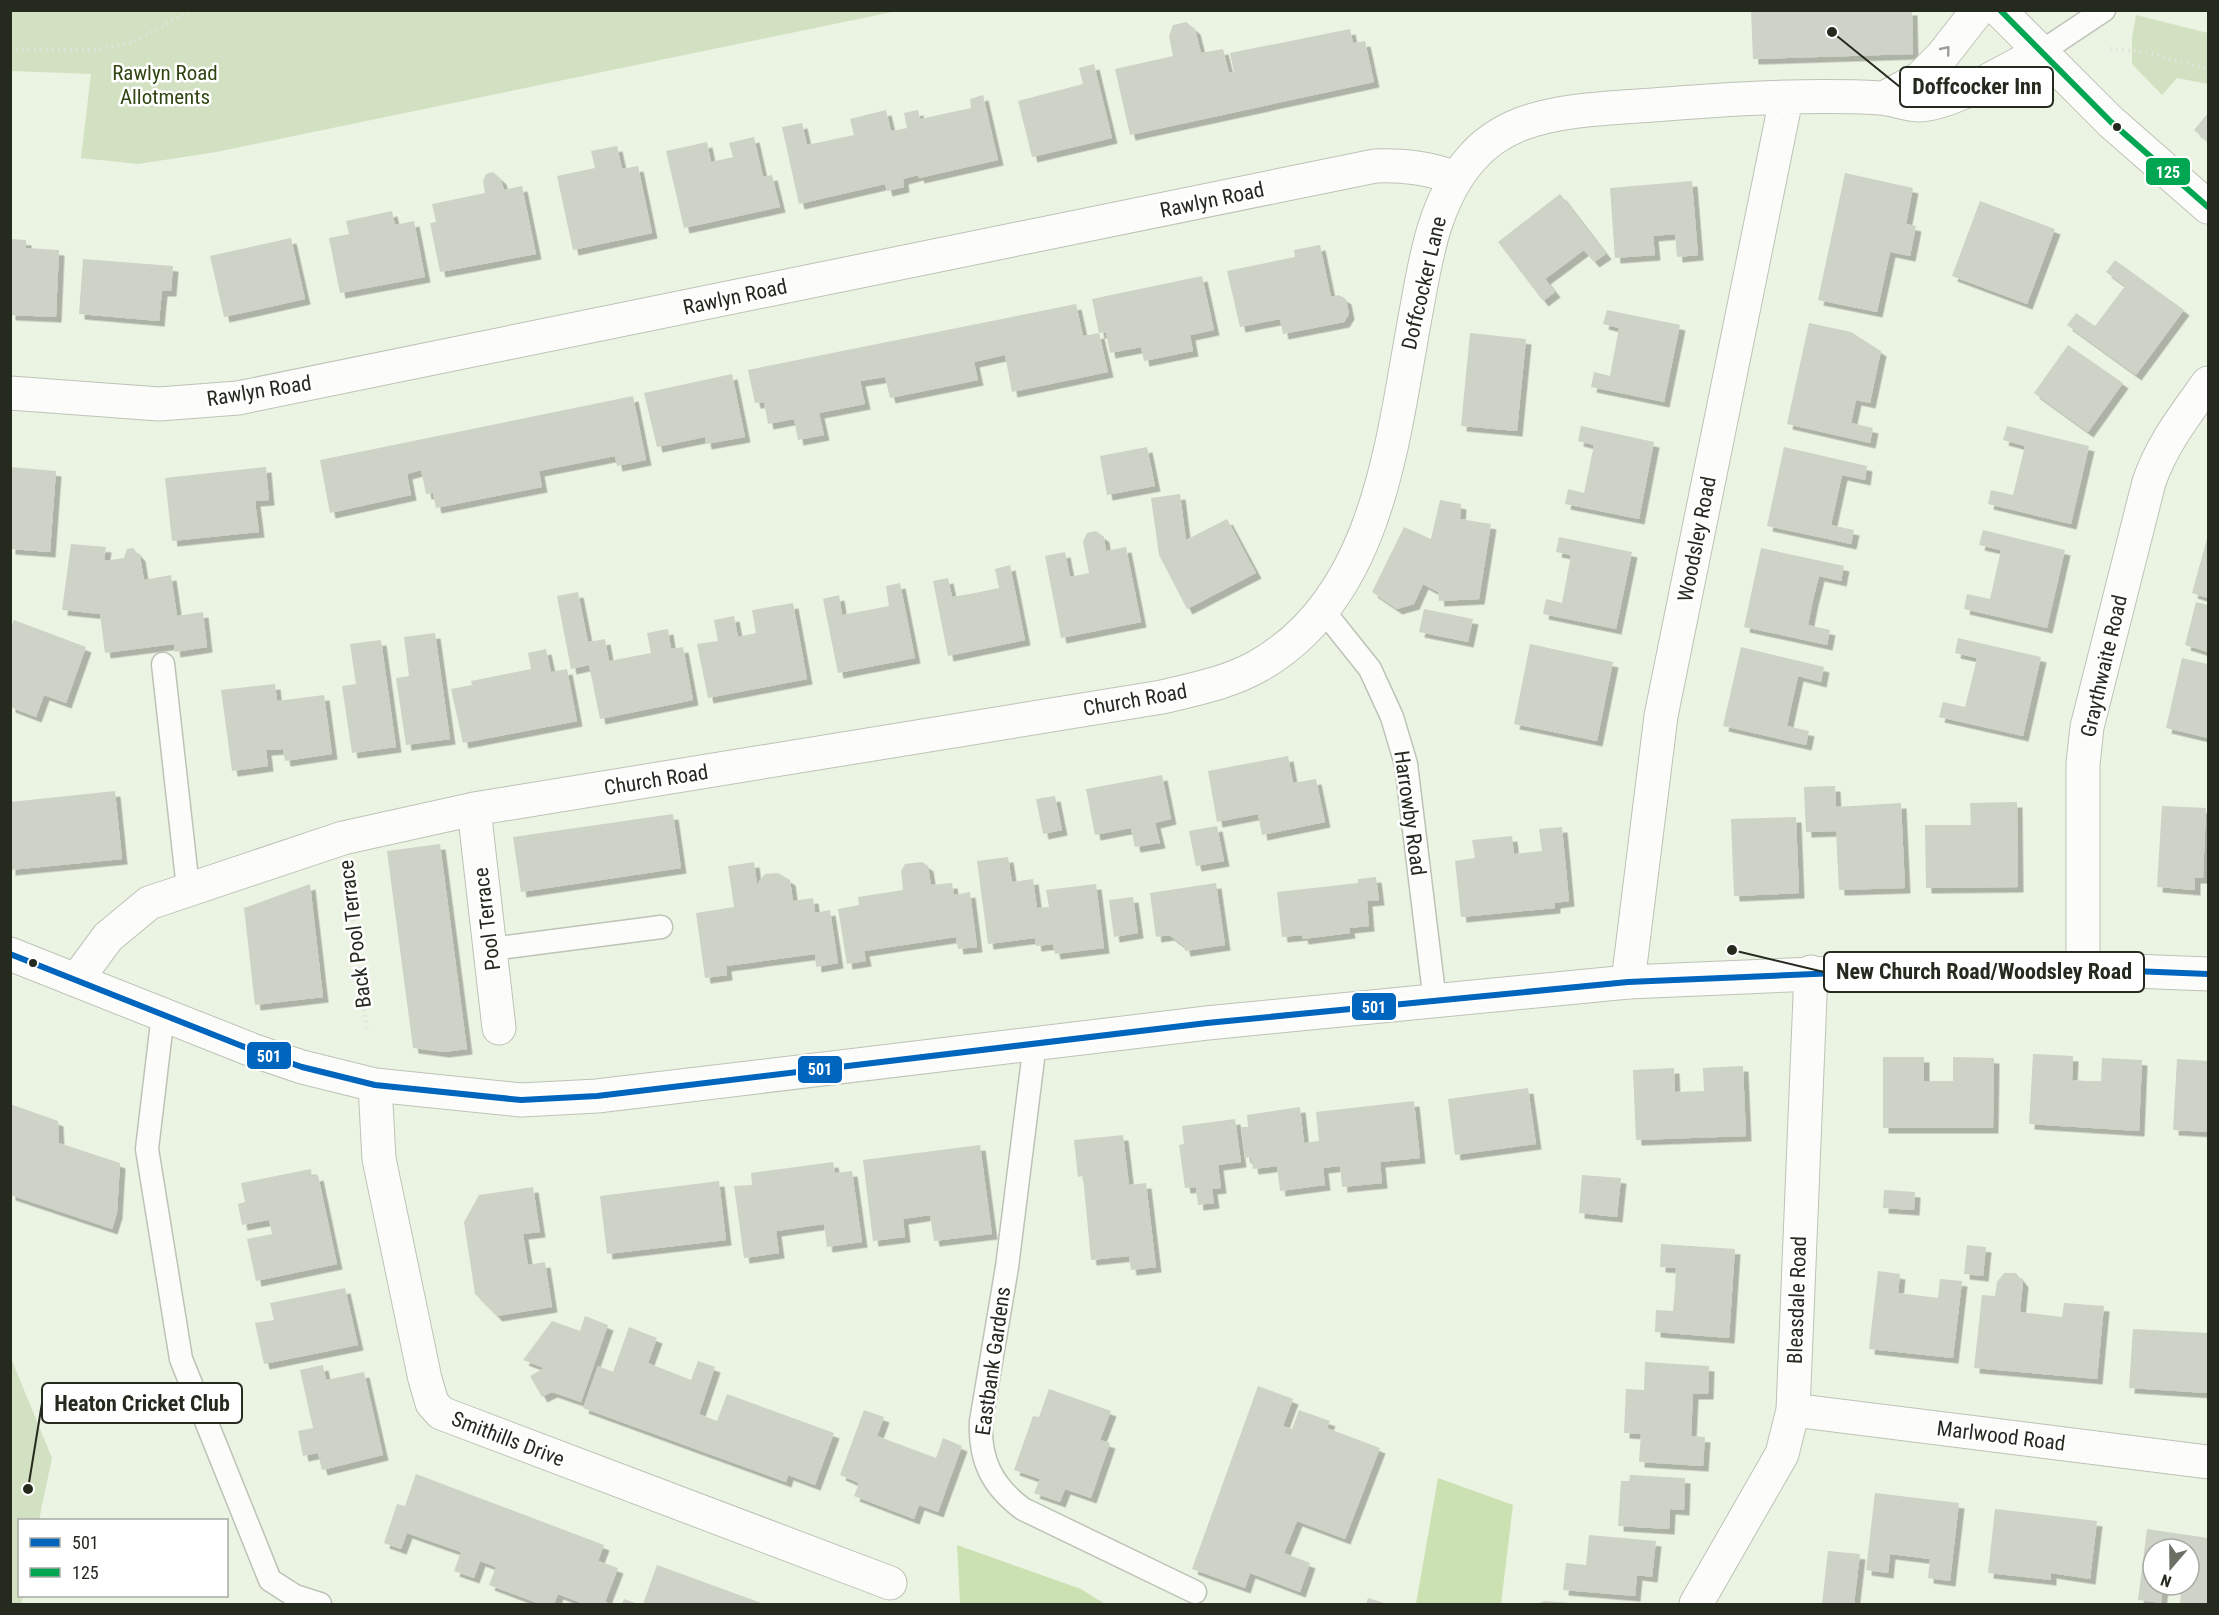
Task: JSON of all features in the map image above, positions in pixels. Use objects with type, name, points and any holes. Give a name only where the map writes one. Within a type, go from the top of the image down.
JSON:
[{"type":"street","name":"Doffcocker Lane","points":[[1884,98],[1919,79],[1942,56],[1978,10]]},
{"type":"street","points":[[1999,10],[2110,122],[2208,207]]},
{"type":"street","name":"Doffcocker Lane","points":[[1322,609],[1362,546],[1375,514],[1387,467],[1426,257],[1439,212],[1456,178],[1471,158],[1493,138],[1523,124],[1592,109],[1785,99],[1884,98],[1917,105],[1944,101],[2041,52]]},
{"type":"street","name":"Woodsley Road","points":[[1628,982],[1661,716],[1785,99]]},
{"type":"street","name":"Rawlyn Road","points":[[10,393],[159,404],[238,398],[1375,166],[1417,166],[1456,178]]},
{"type":"street","name":"Graythwaite Road","points":[[2083,969],[2083,764],[2087,727],[2157,458],[2169,437],[2208,383]]},
{"type":"street","name":"Church Road","points":[[77,979],[108,937],[149,903],[188,888],[343,838],[474,809],[1161,697],[1214,685],[1258,666],[1294,640],[1322,609]]},
{"type":"street","name":"Pool Terrace","points":[[474,809],[499,1028]]},
{"type":"street","points":[[10,954],[302,1067],[375,1085],[521,1100],[597,1096],[1206,1023],[1628,982],[1811,972],[2083,969],[2208,974]]},
{"type":"street","name":"Bleasdale Road","points":[[1696,1605],[1782,1454],[1792,1410],[1811,972]]},
{"type":"street","name":"Smithills Drive","points":[[375,1085],[379,1159],[425,1379],[432,1403],[441,1413],[890,1583]]},
{"type":"street","name":"Marlwood Road","points":[[1792,1410],[2208,1462]]},
{"type":"lane","points":[[2041,52],[2104,10]]},
{"type":"lane","name":"Harrowby Road","points":[[1322,609],[1370,669],[1392,717],[1406,764],[1435,1002]]},
{"type":"lane","points":[[163,664],[188,888]]},
{"type":"lane","points":[[491,949],[661,927]]},
{"type":"lane","points":[[162,1014],[147,1149],[181,1359],[270,1580],[294,1596],[320,1605]]},
{"type":"lane","name":"Eastbank Gardens","points":[[1035,1043],[1007,1267],[981,1421],[980,1439],[988,1469],[1001,1493],[1023,1509],[1196,1592]]},
{"type":"path","points":[[10,49],[95,50],[131,42],[194,10]]},
{"type":"path","points":[[2104,50],[2125,48],[2208,69]]},
{"type":"path","name":"Back Pool Terrace","points":[[343,838],[367,1029]]},
{"type":"green space","name":"Rawlyn Road Allotments","points":[[11,10],[897,11],[216,152],[138,164],[81,158],[91,74],[11,71]]},
{"type":"green space","points":[[2136,15],[2208,33],[2208,84],[2177,78],[2162,95],[2132,64],[2132,38]]},
{"type":"green space","points":[[10,1356],[52,1458],[39,1519],[18,1519],[18,1597],[23,1597],[21,1604],[10,1604]]},
{"type":"green space","points":[[1438,1478],[1513,1505],[1501,1604],[1416,1604]]},
{"type":"green space","points":[[957,1545],[1081,1589],[1105,1604],[960,1604]]},
{"type":"building","points":[[1751,10],[1912,10],[1913,54],[1753,59]]},
{"type":"building","points":[[1186,22],[1195,29],[1201,53],[1223,49],[1229,73],[1234,72],[1230,53],[1350,29],[1353,43],[1365,41],[1374,82],[1130,135],[1115,69],[1173,56],[1169,36],[1173,25]]},
{"type":"building","points":[[1094,64],[1112,138],[1032,157],[1018,101],[1083,84],[1079,68]]},
{"type":"building","points":[[983,95],[998,160],[919,178],[918,175],[903,179],[904,187],[887,191],[885,184],[799,204],[782,127],[802,123],[807,145],[854,135],[850,119],[886,110],[891,131],[907,128],[904,113],[918,110],[920,119],[971,108],[970,99]]},
{"type":"building","points":[[2208,113],[2208,142],[2194,130]]},
{"type":"building","points":[[754,137],[763,177],[772,175],[780,207],[684,228],[666,151],[707,142],[711,162],[733,157],[729,143]]},
{"type":"building","points":[[617,146],[622,169],[638,166],[652,233],[573,250],[557,176],[595,168],[591,151]]},
{"type":"building","points":[[493,172],[501,179],[504,190],[522,186],[536,254],[440,272],[430,223],[436,222],[432,204],[485,193],[483,181],[486,174]]},
{"type":"building","points":[[1845,173],[1913,188],[1906,224],[1916,226],[1910,256],[1890,252],[1877,312],[1818,300]]},
{"type":"building","points":[[1692,181],[1698,255],[1677,257],[1675,234],[1653,236],[1655,255],[1615,258],[1610,188]]},
{"type":"building","points":[[1560,194],[1606,254],[1594,262],[1584,250],[1545,279],[1555,292],[1543,301],[1498,242]]},
{"type":"building","points":[[1980,201],[2055,229],[2027,304],[1952,276]]},
{"type":"building","points":[[392,211],[395,225],[414,221],[425,277],[340,293],[329,238],[349,234],[346,221]]},
{"type":"building","points":[[291,238],[305,299],[224,317],[210,256]]},
{"type":"building","points":[[10,239],[26,240],[26,248],[59,250],[56,317],[10,315]]},
{"type":"building","points":[[1320,245],[1331,297],[1339,295],[1346,299],[1349,314],[1344,322],[1283,334],[1280,319],[1240,327],[1227,271],[1295,257],[1294,250]]},
{"type":"building","points":[[83,259],[173,266],[171,291],[162,291],[159,321],[79,314]]},
{"type":"building","points":[[2115,260],[2184,310],[2136,375],[2067,325],[2076,313],[2095,326],[2125,286],[2106,272]]},
{"type":"building","points":[[1202,276],[1214,330],[1190,335],[1193,351],[1144,361],[1141,347],[1110,353],[1106,332],[1099,333],[1092,299]]},
{"type":"building","points":[[1076,304],[1083,336],[1099,333],[1108,372],[1012,392],[1005,355],[974,362],[978,380],[890,398],[885,377],[860,381],[865,404],[819,413],[824,435],[798,440],[794,419],[768,424],[764,402],[755,403],[748,370]]},
{"type":"building","points":[[1607,310],[1680,325],[1664,402],[1591,387],[1594,372],[1610,376],[1619,328],[1603,324]]},
{"type":"building","points":[[1809,323],[1851,332],[1881,351],[1870,403],[1856,400],[1851,423],[1873,428],[1870,443],[1787,424]]},
{"type":"building","points":[[1470,333],[1526,339],[1517,431],[1461,426]]},
{"type":"building","points":[[2068,345],[2123,383],[2088,432],[2034,393]]},
{"type":"building","points":[[732,374],[745,437],[706,444],[705,437],[657,447],[644,393]]},
{"type":"building","points":[[633,396],[646,460],[617,466],[615,456],[539,471],[542,487],[436,508],[433,493],[426,494],[421,470],[407,474],[411,495],[330,513],[320,460]]},
{"type":"building","points":[[1581,426],[1654,442],[1639,519],[1565,504],[1568,489],[1584,493],[1594,445],[1578,441]]},
{"type":"building","points":[[2007,426],[2089,446],[2071,524],[1988,504],[1991,490],[2013,495],[2025,446],[2003,440]]},
{"type":"building","points":[[1147,447],[1155,486],[1107,495],[1100,456]]},
{"type":"building","points":[[1784,447],[1867,466],[1865,480],[1842,475],[1831,525],[1854,530],[1851,544],[1767,526]]},
{"type":"building","points":[[10,467],[56,471],[50,552],[10,549]]},
{"type":"building","points":[[266,467],[269,500],[255,501],[259,532],[172,541],[165,478]]},
{"type":"building","points":[[1180,494],[1186,540],[1227,519],[1256,573],[1187,609],[1159,555],[1151,498]]},
{"type":"building","points":[[1440,500],[1461,504],[1460,519],[1491,524],[1479,599],[1439,601],[1438,592],[1423,584],[1414,604],[1397,609],[1372,592],[1404,527],[1431,539]]},
{"type":"building","points":[[1983,530],[2065,550],[2047,628],[1964,609],[1967,594],[1990,599],[2001,550],[1979,545]]},
{"type":"building","points":[[1096,531],[1104,537],[1106,551],[1126,547],[1141,622],[1061,638],[1045,556],[1065,552],[1070,577],[1089,573],[1083,542],[1087,533]]},
{"type":"building","points":[[2208,535],[2208,598],[2192,593]]},
{"type":"building","points":[[1559,537],[1632,552],[1616,629],[1543,614],[1546,599],[1562,603],[1571,555],[1556,552]]},
{"type":"building","points":[[71,544],[106,547],[104,561],[124,558],[127,549],[133,548],[140,556],[144,580],[171,575],[177,616],[203,612],[207,647],[175,652],[174,644],[105,653],[100,614],[62,610]]},
{"type":"building","points":[[1761,548],[1844,566],[1841,581],[1819,576],[1813,600],[1808,625],[1830,630],[1827,645],[1744,627]]},
{"type":"building","points":[[1010,565],[1025,640],[948,656],[933,581],[948,578],[952,597],[975,593],[999,588],[995,569]]},
{"type":"building","points":[[900,583],[915,658],[838,673],[823,599],[839,595],[842,615],[889,606],[886,586]]},
{"type":"building","points":[[578,592],[588,642],[605,639],[609,661],[651,653],[647,633],[668,629],[671,649],[683,647],[693,700],[600,719],[589,665],[571,669],[557,596]]},
{"type":"building","points":[[2196,602],[2208,605],[2208,652],[2185,645]]},
{"type":"building","points":[[793,603],[807,679],[708,698],[697,644],[718,641],[714,620],[734,616],[738,637],[756,633],[752,610]]},
{"type":"building","points":[[1424,609],[1473,619],[1468,642],[1419,632]]},
{"type":"building","points":[[14,620],[86,647],[66,703],[44,695],[36,717],[10,707],[10,630]]},
{"type":"building","points":[[435,633],[450,739],[406,745],[396,678],[409,676],[404,637]]},
{"type":"building","points":[[1958,638],[2041,657],[2023,736],[1939,717],[1943,702],[1965,707],[1971,683],[1977,658],[1955,653]]},
{"type":"building","points":[[381,640],[396,747],[352,753],[342,686],[356,684],[350,644]]},
{"type":"building","points":[[1530,644],[1613,662],[1597,741],[1514,724]]},
{"type":"building","points":[[1741,647],[1824,667],[1821,682],[1798,676],[1787,726],[1809,731],[1806,745],[1723,726]]},
{"type":"building","points":[[546,649],[551,672],[567,669],[577,721],[463,743],[451,689],[472,685],[471,681],[531,669],[528,653]]},
{"type":"building","points":[[2182,658],[2208,664],[2208,738],[2166,728]]},
{"type":"building","points":[[275,684],[277,701],[324,695],[332,754],[285,761],[283,749],[266,750],[268,766],[232,771],[221,690]]},
{"type":"building","points":[[1288,756],[1293,783],[1316,779],[1325,822],[1262,835],[1258,814],[1217,822],[1208,771]]},
{"type":"building","points":[[1162,775],[1171,819],[1155,823],[1160,843],[1135,847],[1131,828],[1095,835],[1086,789]]},
{"type":"building","points":[[1835,786],[1836,807],[1901,803],[1905,888],[1839,890],[1836,831],[1806,832],[1804,787]]},
{"type":"building","points":[[115,791],[122,859],[10,870],[10,802]]},
{"type":"building","points":[[1055,796],[1062,830],[1043,834],[1036,799]]},
{"type":"building","points":[[2017,802],[2018,887],[1926,888],[1925,825],[1971,825],[1970,803]]},
{"type":"building","points":[[2162,806],[2206,808],[2203,878],[2195,878],[2195,890],[2157,887]]},
{"type":"building","points":[[673,814],[681,868],[521,892],[513,837]]},
{"type":"building","points":[[1796,817],[1799,893],[1734,896],[1731,819]]},
{"type":"building","points":[[1217,826],[1224,861],[1196,866],[1189,831]]},
{"type":"building","points":[[1562,827],[1569,901],[1555,903],[1555,908],[1461,917],[1455,861],[1475,858],[1472,840],[1512,836],[1514,854],[1542,851],[1539,829]]},
{"type":"building","points":[[440,844],[467,1049],[444,1052],[413,1048],[387,851]]},
{"type":"building","points":[[1008,857],[1012,882],[1033,879],[1037,908],[1049,907],[1046,890],[1096,884],[1104,948],[1055,954],[1053,944],[1036,946],[1035,938],[988,944],[977,861]]},
{"type":"building","points":[[754,862],[757,884],[765,874],[778,873],[790,880],[793,901],[813,898],[815,913],[830,910],[838,963],[816,967],[815,954],[726,966],[727,975],[705,978],[696,913],[734,907],[728,866]]},
{"type":"building","points":[[922,862],[928,866],[931,885],[952,883],[954,895],[970,892],[977,947],[958,949],[956,937],[864,951],[866,961],[847,964],[838,909],[859,905],[858,897],[903,890],[901,871],[905,864]]},
{"type":"building","points":[[1376,877],[1379,900],[1367,901],[1369,926],[1349,928],[1350,933],[1303,939],[1302,935],[1282,937],[1277,892],[1358,883],[1358,879]]},
{"type":"building","points":[[1216,883],[1225,945],[1185,951],[1184,946],[1169,935],[1156,937],[1150,893]]},
{"type":"building","points":[[310,884],[323,997],[255,1005],[244,908]]},
{"type":"building","points":[[1133,897],[1138,933],[1114,937],[1109,900]]},
{"type":"building","points":[[2033,1054],[2073,1056],[2072,1080],[2086,1081],[2101,1081],[2102,1058],[2142,1060],[2139,1131],[2029,1124]]},
{"type":"building","points":[[1883,1057],[1924,1057],[1924,1081],[1953,1081],[1953,1057],[1994,1058],[1993,1128],[1883,1128]]},
{"type":"building","points":[[2177,1059],[2208,1061],[2208,1132],[2173,1130]]},
{"type":"building","points":[[1743,1066],[1746,1136],[1636,1140],[1633,1070],[1674,1068],[1675,1092],[1704,1091],[1703,1068]]},
{"type":"building","points":[[1528,1088],[1536,1144],[1455,1155],[1448,1099]]},
{"type":"building","points":[[1414,1101],[1420,1158],[1380,1162],[1382,1183],[1342,1187],[1340,1166],[1323,1168],[1325,1185],[1280,1191],[1277,1166],[1253,1169],[1251,1157],[1245,1158],[1241,1127],[1248,1127],[1247,1115],[1300,1107],[1304,1143],[1319,1141],[1316,1112]]},
{"type":"building","points":[[10,1104],[58,1121],[59,1143],[120,1163],[117,1213],[112,1229],[10,1195]]},
{"type":"building","points":[[1235,1119],[1241,1162],[1218,1165],[1221,1188],[1212,1189],[1214,1203],[1198,1205],[1196,1187],[1185,1188],[1179,1145],[1184,1144],[1182,1126]]},
{"type":"building","points":[[1123,1135],[1129,1185],[1146,1183],[1156,1267],[1131,1270],[1129,1256],[1091,1260],[1083,1176],[1078,1177],[1074,1140]]},
{"type":"building","points":[[980,1145],[992,1234],[934,1241],[930,1215],[903,1219],[905,1237],[873,1241],[863,1160]]},
{"type":"building","points":[[833,1162],[835,1173],[852,1171],[862,1242],[827,1247],[824,1224],[776,1231],[779,1253],[744,1258],[734,1186],[752,1185],[751,1173]]},
{"type":"building","points":[[311,1169],[312,1177],[318,1175],[337,1264],[256,1281],[247,1239],[272,1234],[269,1220],[242,1225],[238,1204],[245,1202],[241,1183]]},
{"type":"building","points":[[1582,1175],[1621,1178],[1617,1217],[1579,1213]]},
{"type":"building","points":[[719,1181],[726,1240],[607,1254],[600,1196]]},
{"type":"building","points":[[533,1187],[540,1232],[523,1234],[528,1265],[545,1262],[552,1307],[497,1316],[475,1294],[464,1222],[479,1195]]},
{"type":"building","points":[[1884,1190],[1915,1192],[1914,1210],[1883,1208]]},
{"type":"building","points":[[1661,1244],[1735,1249],[1729,1338],[1655,1332],[1656,1310],[1673,1311],[1675,1289],[1676,1268],[1660,1267]]},
{"type":"building","points":[[1967,1245],[1986,1247],[1983,1276],[1964,1274]]},
{"type":"building","points":[[1878,1271],[1900,1274],[1898,1293],[1938,1298],[1940,1279],[1962,1281],[1953,1358],[1869,1349]]},
{"type":"building","points":[[2004,1273],[2016,1273],[2023,1282],[2020,1312],[2062,1317],[2064,1303],[2104,1306],[2097,1379],[1974,1368],[1982,1295],[1995,1296],[1997,1282]]},
{"type":"building","points":[[345,1288],[358,1345],[264,1364],[255,1323],[274,1320],[270,1303]]},
{"type":"building","points":[[585,1316],[608,1325],[581,1402],[552,1392],[542,1397],[530,1376],[544,1368],[523,1360],[552,1321],[580,1331]]},
{"type":"building","points":[[629,1327],[657,1338],[648,1363],[691,1380],[698,1361],[715,1367],[699,1414],[717,1421],[727,1394],[834,1433],[815,1485],[788,1475],[786,1482],[583,1408],[598,1366],[613,1372]]},
{"type":"building","points":[[2133,1329],[2208,1333],[2208,1393],[2129,1388]]},
{"type":"building","points":[[1645,1362],[1709,1366],[1708,1394],[1693,1394],[1691,1436],[1705,1437],[1703,1466],[1639,1462],[1641,1434],[1624,1433],[1626,1389],[1644,1390]]},
{"type":"building","points":[[323,1365],[326,1380],[364,1372],[383,1455],[322,1470],[318,1453],[303,1456],[298,1431],[313,1428],[300,1370]]},
{"type":"building","points":[[1258,1386],[1293,1399],[1283,1426],[1292,1429],[1299,1410],[1330,1421],[1327,1428],[1380,1448],[1345,1539],[1297,1521],[1284,1553],[1310,1563],[1300,1592],[1250,1573],[1245,1588],[1192,1569]]},
{"type":"building","points":[[1049,1389],[1111,1411],[1100,1440],[1110,1443],[1091,1498],[1065,1489],[1060,1502],[1034,1493],[1040,1479],[1014,1470],[1033,1416],[1039,1417]]},
{"type":"building","points":[[864,1410],[884,1417],[877,1436],[936,1458],[943,1438],[962,1446],[938,1512],[919,1505],[914,1519],[854,1496],[859,1483],[840,1475]]},
{"type":"building","points":[[416,1474],[604,1545],[598,1561],[618,1568],[605,1602],[611,1604],[584,1604],[558,1594],[554,1604],[540,1604],[489,1585],[496,1567],[480,1561],[474,1578],[454,1571],[461,1552],[407,1533],[401,1549],[384,1543],[397,1504],[405,1506]]},
{"type":"building","points":[[1630,1475],[1685,1478],[1684,1510],[1670,1509],[1669,1529],[1618,1526],[1621,1481],[1629,1481]]},
{"type":"building","points":[[1875,1493],[1959,1503],[1950,1581],[1928,1578],[1930,1559],[1890,1554],[1888,1573],[1866,1570]]},
{"type":"building","points":[[1995,1509],[2097,1521],[2090,1579],[2051,1573],[2051,1580],[1988,1573]]},
{"type":"building","points":[[2147,1529],[2208,1538],[2206,1604],[2180,1604],[2180,1597],[2201,1597],[2201,1537],[2146,1537]]},
{"type":"building","points":[[1589,1535],[1656,1541],[1652,1577],[1637,1575],[1635,1596],[1563,1590],[1566,1563],[1586,1565]]},
{"type":"building","points":[[1828,1551],[1860,1554],[1854,1604],[1822,1604]]},
{"type":"building","points":[[657,1565],[764,1604],[643,1604]]},
{"type":"building","points":[[2141,1576],[2141,1597],[2162,1597],[2161,1603],[2138,1600]]},
{"type":"building","points":[[1368,1598],[1387,1604],[1366,1604]]},
{"type":"building","points":[[624,1599],[638,1604],[622,1604]]},
{"type":"building","points":[[1544,1601],[1571,1603],[1571,1604],[1538,1604]]},
{"type":"transit line","name":"125","points":[[2000,10],[2111,122],[2208,207]]},
{"type":"transit line","name":"501","points":[[10,954],[252,1050],[302,1067],[375,1085],[521,1100],[597,1096],[1207,1023],[1628,982],[1909,970],[2083,969],[2208,974]]},
{"type":"place","name":"Doffcocker Inn","points":[[1832,32]]},
{"type":"place","name":"New Church Road/Woodsley Road","points":[[1732,950]]},
{"type":"place","name":"Heaton Cricket Club","points":[[28,1489]]}]
